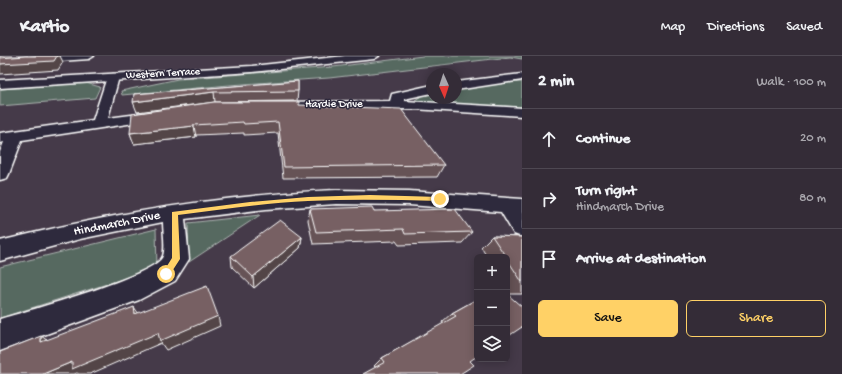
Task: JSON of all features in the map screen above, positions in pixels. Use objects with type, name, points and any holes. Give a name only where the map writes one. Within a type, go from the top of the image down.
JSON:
[{"type":"street","points":[[0,62],[22,58],[89,56]]},
{"type":"street","name":"Western Terrace","points":[[0,84],[259,68],[374,56]]},
{"type":"street","points":[[99,124],[113,77]]},
{"type":"street","points":[[462,85],[522,77]]},
{"type":"street","points":[[397,105],[397,97],[426,90]]},
{"type":"street","name":"Hardie Drive","points":[[255,106],[397,105],[522,112]]},
{"type":"street","points":[[0,174],[7,137],[176,113]]},
{"type":"street","name":"Hindmarch Drive","points":[[0,251],[91,228],[174,214],[302,199],[370,197],[440,199],[515,205]]},
{"type":"street","points":[[515,205],[522,228]]},
{"type":"street","points":[[0,335],[129,291],[166,274],[176,259],[174,214]]},
{"type":"green space","points":[[423,56],[522,56],[522,59],[510,57],[329,78],[229,85],[122,95],[121,91],[178,79],[333,67]]},
{"type":"green space","points":[[522,82],[522,107],[455,104],[462,104],[462,88]]},
{"type":"green space","points":[[86,83],[100,87],[95,98],[0,106],[0,89]]},
{"type":"green space","points":[[426,94],[426,102],[415,100]]},
{"type":"green space","points":[[260,215],[189,262],[188,223]]},
{"type":"green space","points":[[156,229],[157,268],[0,318],[0,267]]},
{"type":"building","points":[[57,56],[54,61],[0,64],[0,58]]},
{"type":"building","points":[[298,81],[298,91],[214,92],[133,102],[134,94]]},
{"type":"building","points":[[214,102],[299,102],[299,105],[401,109],[444,165],[284,167],[278,122],[244,124],[243,122],[194,125],[130,133],[132,114]]},
{"type":"building","points":[[372,207],[374,211],[455,209],[472,232],[405,234],[403,229],[316,232],[310,209]]},
{"type":"building","points":[[280,220],[302,237],[253,277],[231,256]]},
{"type":"building","points":[[492,236],[522,237],[522,282],[510,264],[510,254],[504,254]]},
{"type":"building","points":[[207,286],[218,316],[160,341],[158,333],[72,369],[72,362],[43,374],[0,374],[0,352],[41,336],[41,342],[134,307],[135,314]]},
{"type":"building","points":[[510,297],[522,307],[522,327],[510,335]]},
{"type":"building","points":[[474,301],[474,358],[470,361],[474,365],[460,374],[363,374],[385,362],[382,358],[456,316],[452,313]]},
{"type":"route","points":[[166,274],[176,259],[174,214],[250,204],[308,199],[370,197],[440,199]]}]
